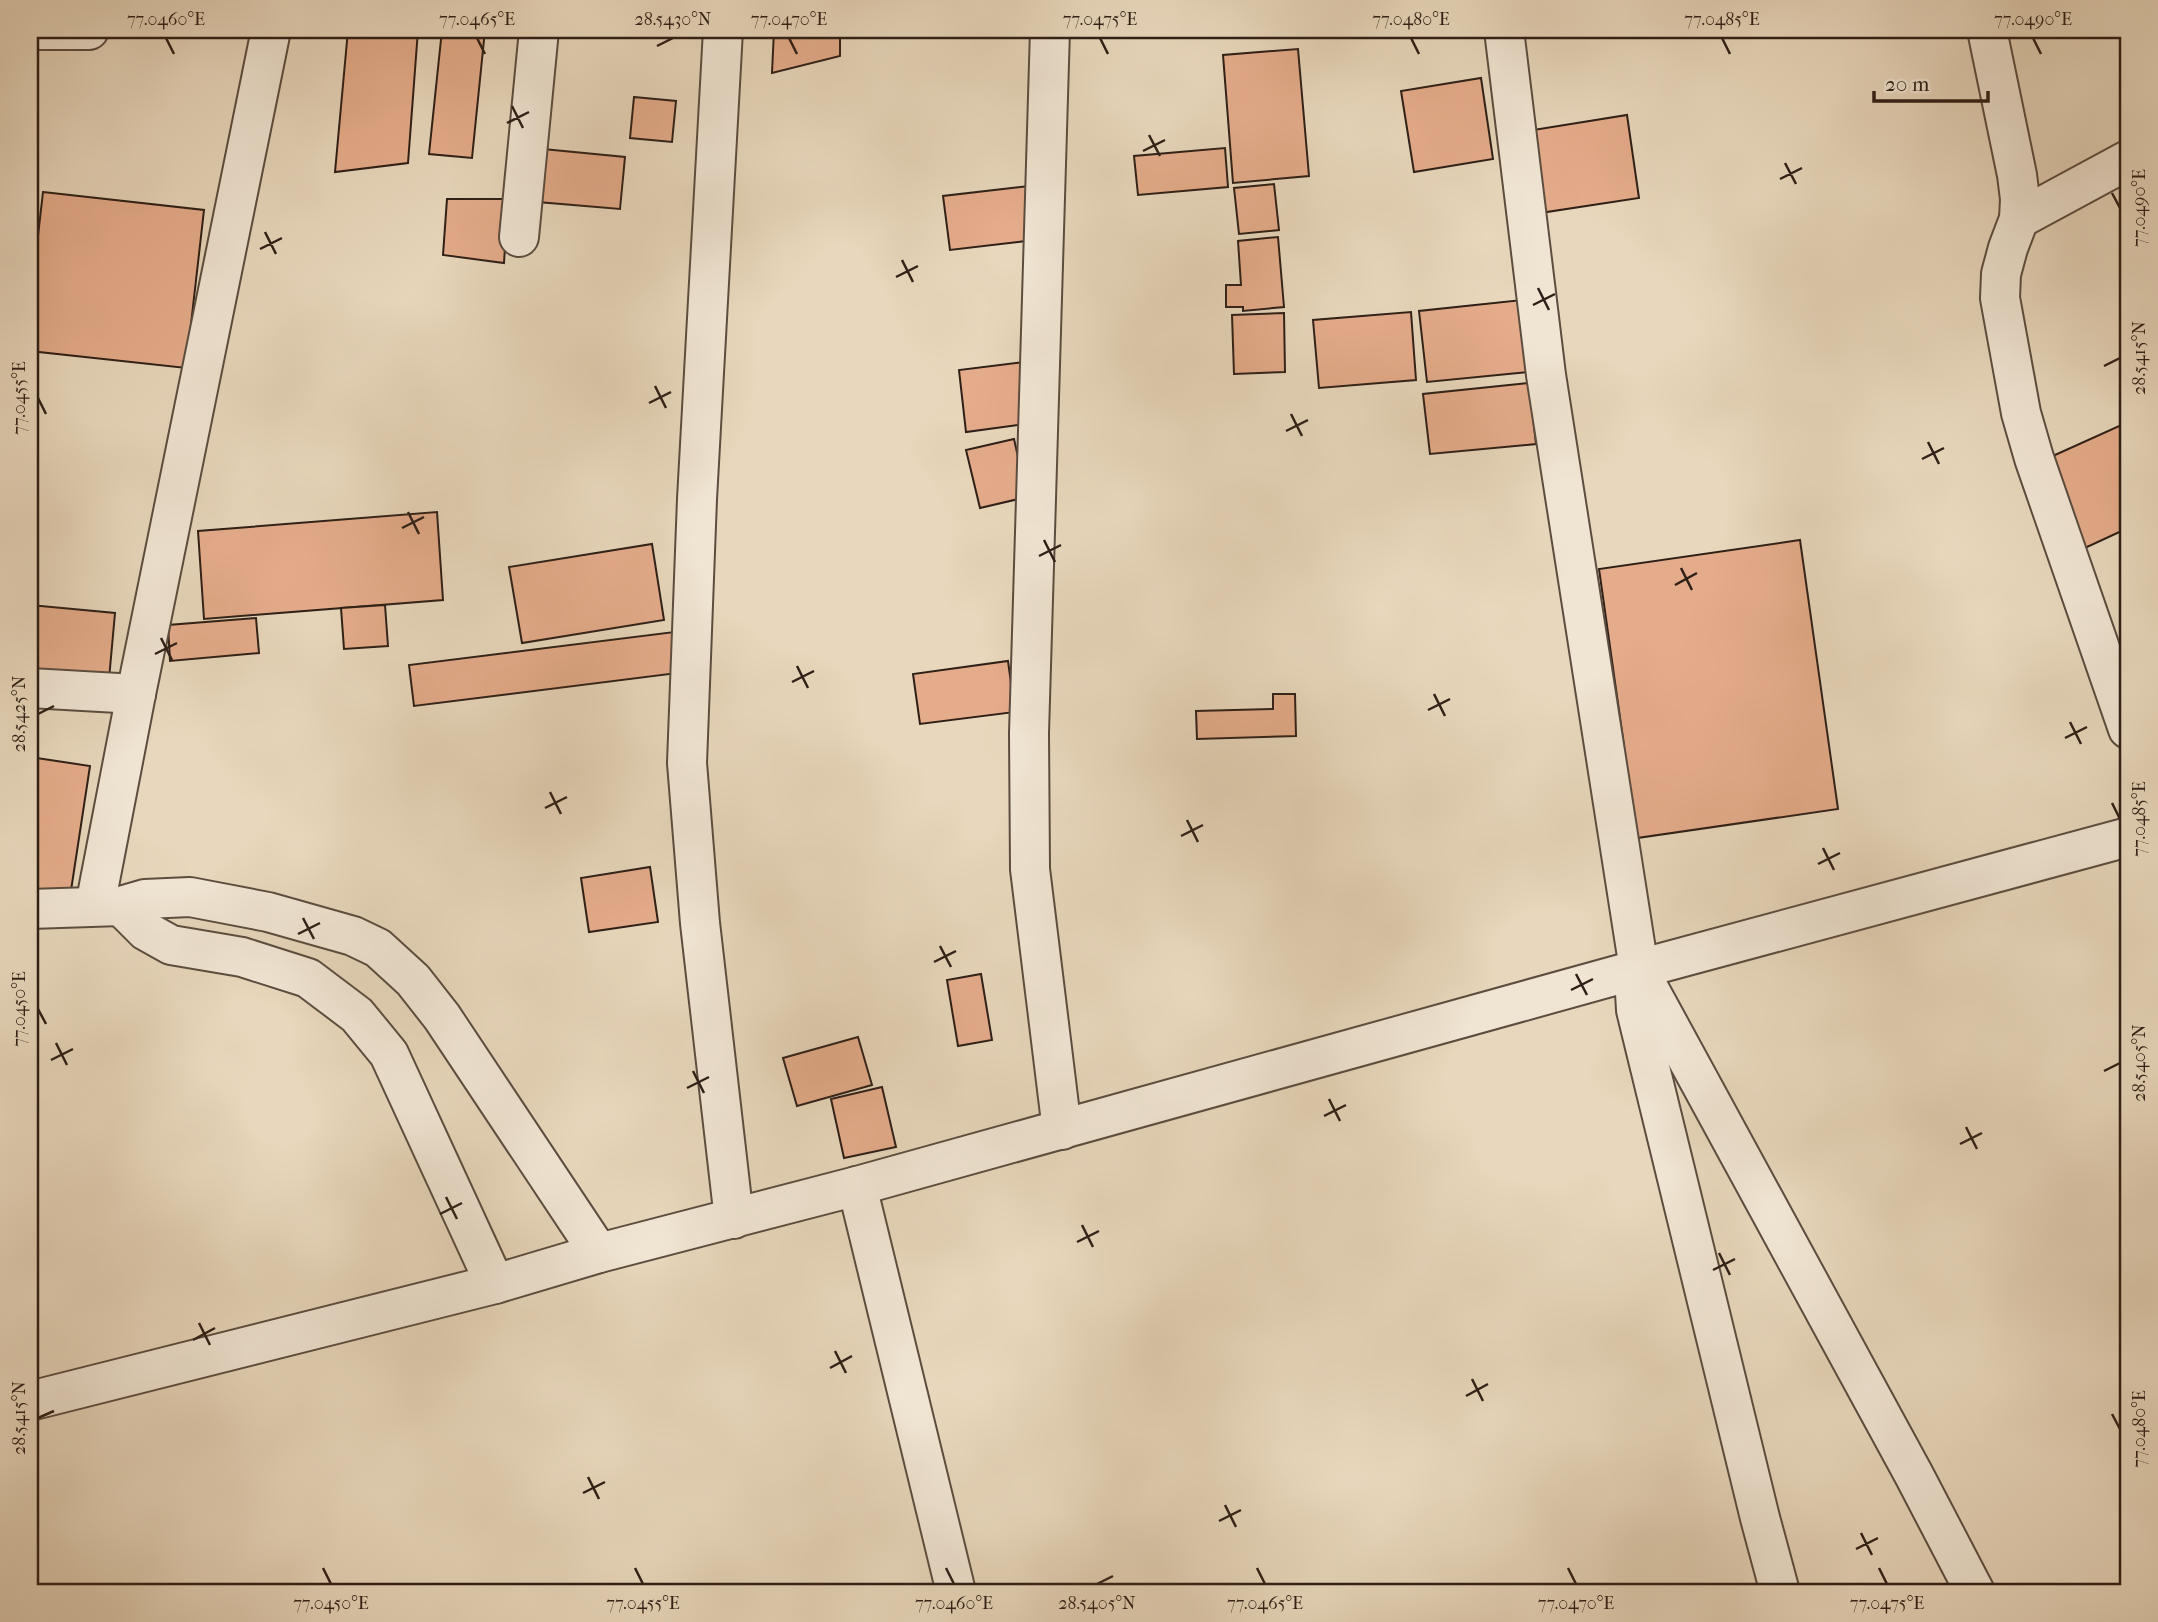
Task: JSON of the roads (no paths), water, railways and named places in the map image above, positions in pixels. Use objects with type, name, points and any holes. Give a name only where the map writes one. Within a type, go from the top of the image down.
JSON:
[{"type":"street","points":[[30,30],[89,30]]},
{"type":"street","points":[[108,906],[136,694],[271,30]]},
{"type":"street","points":[[519,237],[539,30]]},
{"type":"street","points":[[723,30],[697,499],[687,763],[700,923],[734,1219]]},
{"type":"street","points":[[1050,30],[1029,733],[1030,855],[1062,1130]]},
{"type":"street","points":[[1504,30],[1546,375],[1639,970],[1635,993],[1636,1010],[1780,1592]]},
{"type":"street","points":[[1987,30],[2020,199],[2019,219],[2001,274],[2000,298],[2021,413],[2034,458],[2128,729]]},
{"type":"street","points":[[2019,219],[2128,160]]},
{"type":"street","points":[[30,688],[136,694]]},
{"type":"street","points":[[30,1401],[495,1284],[599,1253],[857,1186],[2128,837]]},
{"type":"street","points":[[30,909],[108,906],[145,899],[190,897],[268,912],[353,936],[378,948],[413,979],[442,1017],[599,1253]]},
{"type":"street","points":[[108,906],[170,945],[242,957],[308,978],[357,1015],[389,1054],[495,1284]]},
{"type":"street","points":[[1639,970],[1975,1592]]},
{"type":"street","points":[[857,1186],[956,1592]]}]
